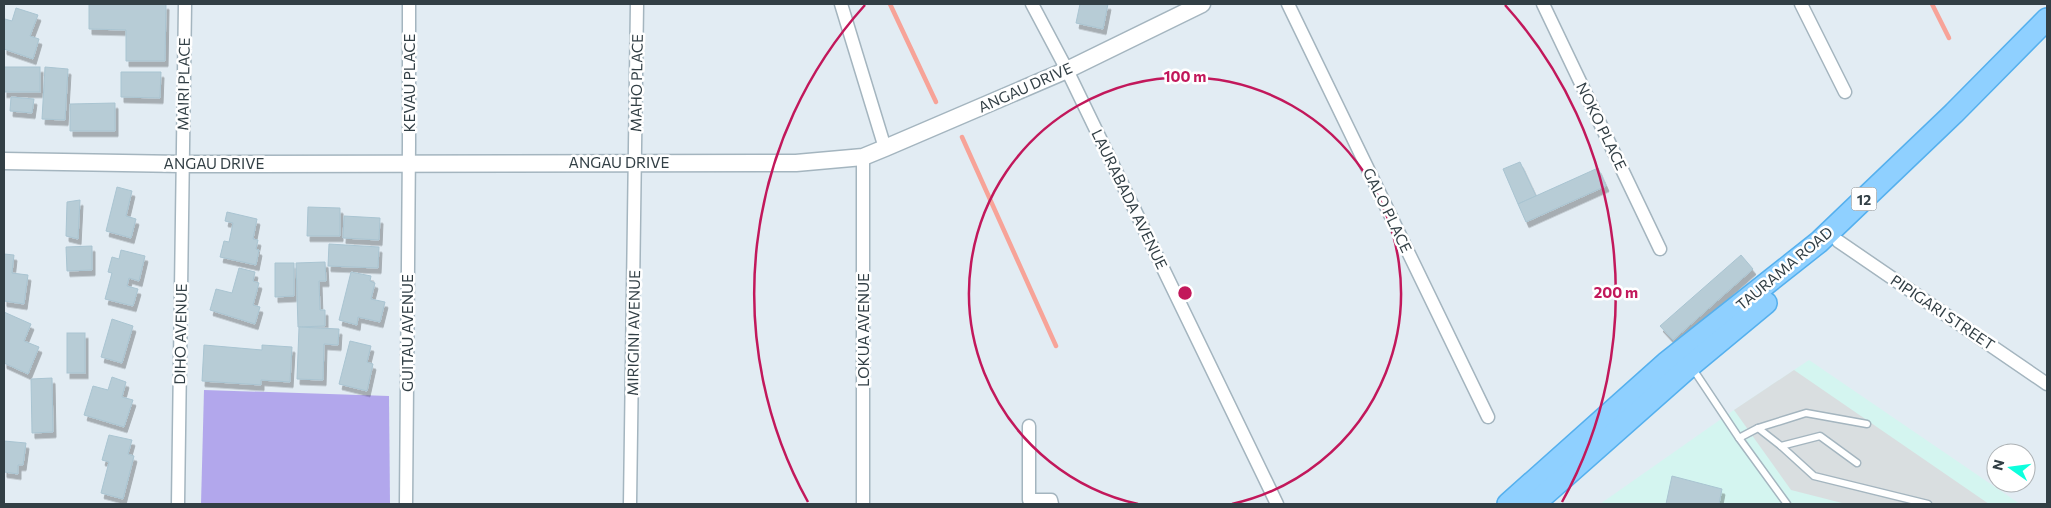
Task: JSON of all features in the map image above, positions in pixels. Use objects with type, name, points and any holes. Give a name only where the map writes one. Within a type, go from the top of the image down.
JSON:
[{"type":"main road","name":"TAURAMA ROAD","points":[[1534,504],[1682,362],[1819,242],[1954,113],[2047,19]]},
{"type":"main road","name":"TAURAMA ROAD","points":[[1508,504],[1682,362],[1838,241],[2047,36]]},
{"type":"street","name":"MAIRI PLACE","points":[[182,164],[185,4]]},
{"type":"street","name":"KEVAU PLACE","points":[[408,162],[409,4]]},
{"type":"street","name":"MAHO PLACE","points":[[635,162],[637,4]]},
{"type":"street","points":[[841,4],[885,148]]},
{"type":"street","name":"LAURABADA AVENUE","points":[[1032,4],[1067,70],[1277,504]]},
{"type":"street","name":"ANGAU DRIVE","points":[[4,161],[182,164],[408,162],[796,163],[863,156],[1067,70],[1202,4]]},
{"type":"street","name":"GALO PLACE","points":[[1288,4],[1488,416]]},
{"type":"street","name":"NOKO PLACE","points":[[1543,4],[1660,250]]},
{"type":"street","points":[[1801,4],[1845,92]]},
{"type":"street","name":"LOKUA AVENUE","points":[[863,156],[863,504]]},
{"type":"street","name":"GUITAU AVENUE","points":[[406,504],[408,162]]},
{"type":"street","name":"MIRIGINI AVENUE","points":[[630,504],[635,162]]},
{"type":"street","name":"DIHO AVENUE","points":[[178,504],[182,164]]},
{"type":"street","name":"PIPIGARI STREET","points":[[1838,241],[2047,384]]},
{"type":"street","points":[[1029,426],[1028,500],[1051,500],[1052,504]]},
{"type":"lane","points":[[1682,362],[1787,504]]},
{"type":"lane","points":[[1739,438],[1758,428],[1806,413],[1867,424]]},
{"type":"lane","points":[[1758,428],[1814,476],[1928,504]]},
{"type":"lane","points":[[1781,446],[1820,436],[1857,463]]},
{"type":"shaded area","points":[[1809,360],[1986,481],[1986,493],[2004,493],[2020,504],[1600,504]]},
{"type":"shaded area","points":[[1794,370],[1989,504],[1846,504],[1791,490],[1734,410]]},
{"type":"shaded area","points":[[204,390],[389,396],[390,504],[201,504]]},
{"type":"building","points":[[89,4],[166,4],[165,61],[126,61],[126,30],[89,29]]},
{"type":"building","points":[[1080,4],[1108,4],[1103,29],[1076,23]]},
{"type":"building","points":[[16,8],[38,15],[30,36],[39,39],[33,59],[4,49],[5,19],[12,21]]},
{"type":"building","points":[[4,67],[40,67],[40,92],[4,92]]},
{"type":"building","points":[[45,67],[68,69],[65,120],[42,119]]},
{"type":"building","points":[[121,72],[161,72],[160,98],[121,97]]},
{"type":"building","points":[[11,97],[34,99],[32,113],[10,111]]},
{"type":"building","points":[[115,103],[115,131],[70,131],[70,104]]},
{"type":"building","points":[[1520,162],[1536,196],[1518,204],[1503,169]]},
{"type":"building","points":[[1598,168],[1606,186],[1526,222],[1518,204]]},
{"type":"building","points":[[117,187],[132,191],[126,216],[136,219],[131,238],[106,231]]},
{"type":"building","points":[[80,200],[78,239],[66,236],[67,202]]},
{"type":"building","points":[[308,207],[340,208],[340,236],[307,236]]},
{"type":"building","points":[[227,212],[257,219],[253,239],[258,240],[256,249],[259,250],[256,265],[220,257],[224,241],[229,242],[233,223],[225,221]]},
{"type":"building","points":[[344,216],[380,218],[379,240],[343,238]]},
{"type":"building","points":[[329,244],[379,247],[378,268],[328,266]]},
{"type":"building","points":[[92,246],[92,270],[67,271],[66,247]]},
{"type":"building","points":[[121,250],[145,256],[139,281],[129,278],[127,286],[138,289],[133,306],[105,299],[112,273],[108,272],[112,257],[119,259]]},
{"type":"building","points":[[4,254],[14,255],[12,273],[28,275],[24,304],[4,301]]},
{"type":"building","points":[[1741,255],[1753,269],[1673,340],[1660,326]]},
{"type":"building","points":[[325,262],[326,281],[319,281],[320,310],[325,310],[325,326],[298,327],[296,263]]},
{"type":"building","points":[[275,263],[294,263],[294,296],[275,297]]},
{"type":"building","points":[[239,268],[255,272],[253,281],[259,283],[253,305],[260,307],[255,324],[210,310],[216,289],[232,293]]},
{"type":"building","points":[[351,272],[371,276],[370,281],[375,283],[371,299],[385,302],[380,322],[358,317],[357,325],[339,320]]},
{"type":"building","points":[[4,312],[31,324],[24,341],[39,347],[28,374],[4,363]]},
{"type":"building","points":[[112,319],[133,326],[122,363],[101,357]]},
{"type":"building","points":[[299,327],[339,329],[338,345],[324,344],[323,380],[297,379]]},
{"type":"building","points":[[67,333],[85,333],[85,373],[67,373]]},
{"type":"building","points":[[350,341],[371,346],[367,362],[373,364],[367,391],[339,384]]},
{"type":"building","points":[[204,345],[262,350],[262,345],[292,347],[290,382],[261,380],[261,385],[202,381]]},
{"type":"building","points":[[112,377],[126,382],[122,397],[133,400],[124,427],[84,415],[93,386],[108,390]]},
{"type":"building","points":[[52,378],[53,432],[32,433],[31,379]]},
{"type":"building","points":[[109,435],[132,440],[128,454],[134,456],[123,499],[101,493],[109,462],[102,460]]},
{"type":"building","points":[[4,441],[26,443],[23,465],[18,465],[18,474],[4,472]]},
{"type":"building","points":[[1672,476],[1722,489],[1719,504],[1666,504]]},
{"type":"waterway","points":[[890,4],[936,102]]},
{"type":"waterway","points":[[1932,4],[1949,38]]},
{"type":"waterway","points":[[962,137],[1056,346]]}]
